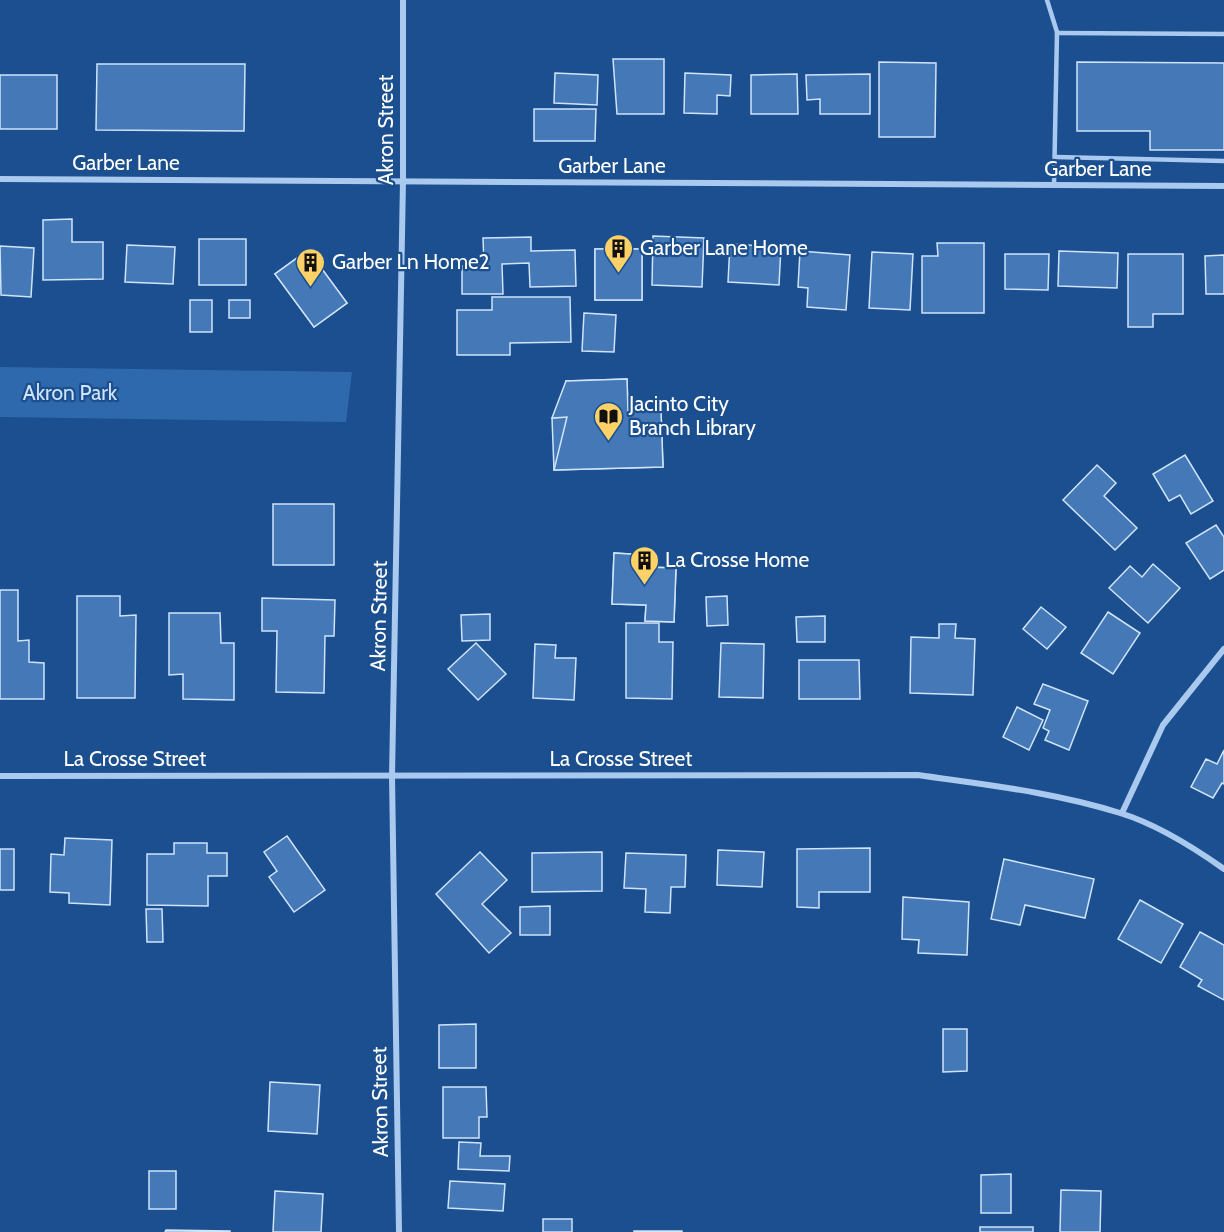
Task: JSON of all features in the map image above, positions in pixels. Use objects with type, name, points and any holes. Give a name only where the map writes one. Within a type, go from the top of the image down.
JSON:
[{"type":"street","name":"Akron Street","points":[[399,1232],[392,776],[403,181],[403,0]]},
{"type":"street","name":"Garber Lane","points":[[0,179],[1224,186]]},
{"type":"street","points":[[1122,813],[1162,725],[1224,649]]},
{"type":"street","name":"La Crosse Street","points":[[0,776],[918,776],[1026,790],[1122,813],[1203,854],[1224,869]]},
{"type":"lane","points":[[1047,0],[1057,33],[1054,185]]},
{"type":"lane","points":[[1057,33],[1224,34]]},
{"type":"lane","points":[[1055,157],[1224,161]]},
{"type":"green space","name":"Akron Park","points":[[0,367],[352,372],[346,422],[0,417]]},
{"type":"building","points":[[613,59],[664,59],[664,114],[617,114]]},
{"type":"building","points":[[879,62],[936,63],[935,137],[879,137]]},
{"type":"building","points":[[1077,62],[1224,63],[1224,150],[1150,150],[1150,131],[1077,131]]},
{"type":"building","points":[[97,64],[245,64],[244,131],[96,130]]},
{"type":"building","points":[[555,73],[598,75],[597,105],[554,103]]},
{"type":"building","points":[[685,73],[731,75],[730,96],[717,95],[717,114],[684,113]]},
{"type":"building","points":[[797,74],[798,114],[751,114],[751,75]]},
{"type":"building","points":[[870,74],[870,114],[820,114],[820,99],[807,100],[806,75]]},
{"type":"building","points":[[0,75],[57,75],[57,129],[0,129]]},
{"type":"building","points":[[534,109],[596,109],[595,141],[534,141]]},
{"type":"building","points":[[72,219],[72,242],[103,242],[103,279],[43,280],[43,220]]},
{"type":"building","points":[[653,236],[704,238],[702,287],[652,285]]},
{"type":"building","points":[[531,237],[531,251],[575,250],[576,286],[530,287],[529,263],[502,264],[503,294],[462,294],[462,266],[484,265],[483,238]]},
{"type":"building","points":[[199,239],[246,239],[246,285],[199,285]]},
{"type":"building","points":[[937,243],[984,243],[984,313],[922,313],[922,256],[938,256]]},
{"type":"building","points":[[730,244],[781,247],[779,285],[728,282]]},
{"type":"building","points":[[127,245],[175,247],[173,284],[125,282]]},
{"type":"building","points":[[0,246],[34,248],[31,297],[1,295]]},
{"type":"building","name":"Garber Lane Home","points":[[595,249],[642,249],[642,300],[595,300]]},
{"type":"building","name":"Garber Lane Home","points":[[595,249],[642,249],[642,300],[595,300]]},
{"type":"building","name":"Garber Ln Home2","points":[[308,250],[347,303],[314,327],[275,274]]},
{"type":"building","name":"Garber Ln Home2","points":[[308,250],[347,303],[314,327],[275,274]]},
{"type":"building","points":[[800,251],[850,255],[846,310],[807,307],[808,288],[798,287]]},
{"type":"building","points":[[1059,251],[1118,253],[1117,288],[1058,286]]},
{"type":"building","points":[[872,252],[913,254],[910,310],[869,308]]},
{"type":"building","points":[[1005,254],[1049,254],[1048,290],[1005,289]]},
{"type":"building","points":[[1128,254],[1183,254],[1183,314],[1153,314],[1153,327],[1128,327]]},
{"type":"building","points":[[1224,255],[1224,294],[1206,294],[1205,256]]},
{"type":"building","points":[[492,297],[570,297],[571,342],[510,343],[510,355],[457,355],[457,310],[492,310]]},
{"type":"building","points":[[190,300],[212,300],[212,332],[190,332]]},
{"type":"building","points":[[229,300],[250,300],[250,318],[229,318]]},
{"type":"building","points":[[584,313],[616,315],[614,352],[582,351]]},
{"type":"building","name":"Jacinto City Branch Library","points":[[627,379],[628,411],[661,411],[663,467],[554,470],[552,418],[567,417],[566,381]]},
{"type":"building","name":"Jacinto City Branch Library","points":[[627,379],[628,411],[661,411],[663,467],[554,470],[567,417],[552,418],[566,381]]},
{"type":"building","points":[[1185,455],[1213,501],[1191,514],[1180,495],[1169,501],[1153,474]]},
{"type":"building","points":[[1097,465],[1116,483],[1104,496],[1137,528],[1115,550],[1063,500]]},
{"type":"building","points":[[273,504],[334,504],[334,565],[273,565]]},
{"type":"building","points":[[1216,525],[1224,537],[1224,570],[1210,579],[1186,543]]},
{"type":"building","name":"La Crosse Home","points":[[614,553],[646,555],[646,567],[676,568],[674,622],[645,621],[646,605],[612,604]]},
{"type":"building","name":"La Crosse Home","points":[[614,553],[646,555],[646,567],[676,568],[674,622],[645,621],[646,605],[612,604]]},
{"type":"building","points":[[1153,564],[1180,588],[1148,623],[1109,588],[1130,566],[1142,577]]},
{"type":"building","points":[[0,590],[18,590],[18,641],[29,640],[29,662],[44,663],[44,699],[0,699]]},
{"type":"building","points":[[77,596],[120,596],[120,616],[136,615],[135,698],[77,698]]},
{"type":"building","points":[[727,596],[728,625],[707,626],[706,597]]},
{"type":"building","points":[[262,598],[335,600],[334,636],[325,636],[324,693],[276,692],[277,631],[262,631]]},
{"type":"building","points":[[1041,607],[1066,627],[1047,649],[1023,629]]},
{"type":"building","points":[[1108,612],[1140,633],[1113,674],[1081,653]]},
{"type":"building","points":[[169,613],[220,613],[221,643],[234,643],[234,700],[183,699],[183,674],[169,675]]},
{"type":"building","points":[[490,614],[490,640],[462,641],[461,615]]},
{"type":"building","points":[[825,616],[825,642],[797,642],[796,617]]},
{"type":"building","points":[[626,623],[659,623],[659,642],[673,642],[672,699],[626,698]]},
{"type":"building","points":[[939,624],[956,624],[955,638],[975,639],[973,695],[910,693],[911,637],[939,638]]},
{"type":"building","points":[[476,643],[506,674],[478,700],[448,669]]},
{"type":"building","points":[[721,643],[764,644],[763,698],[719,697]]},
{"type":"building","points":[[535,644],[556,645],[555,658],[576,658],[574,700],[533,698]]},
{"type":"building","points":[[799,660],[859,660],[860,699],[799,699]]},
{"type":"building","points":[[1043,684],[1088,701],[1069,750],[1045,740],[1049,731],[1043,728],[1050,710],[1034,704]]},
{"type":"building","points":[[1017,707],[1043,720],[1029,750],[1003,737]]},
{"type":"building","points":[[1224,750],[1224,784],[1222,783],[1213,798],[1191,787],[1206,759],[1217,764]]},
{"type":"building","points":[[287,836],[325,890],[294,912],[269,877],[277,871],[264,852]]},
{"type":"building","points":[[65,838],[112,840],[110,905],[69,903],[69,893],[50,892],[51,854],[64,855]]},
{"type":"building","points":[[174,843],[207,843],[207,853],[227,853],[227,876],[208,876],[208,906],[147,905],[147,854],[174,854]]},
{"type":"building","points":[[870,848],[870,892],[819,892],[819,908],[797,907],[797,849]]},
{"type":"building","points":[[0,849],[14,849],[14,890],[0,890]]},
{"type":"building","points":[[718,850],[764,852],[762,887],[717,885]]},
{"type":"building","points":[[480,852],[507,880],[482,904],[511,933],[489,953],[436,894]]},
{"type":"building","points":[[602,852],[602,891],[532,892],[532,853]]},
{"type":"building","points":[[626,853],[686,855],[685,887],[671,887],[670,913],[645,912],[646,889],[624,888]]},
{"type":"building","points":[[1004,859],[1094,879],[1085,918],[1025,905],[1020,925],[991,919]]},
{"type":"building","points":[[903,897],[969,902],[967,955],[918,953],[919,940],[902,939]]},
{"type":"building","points":[[1140,900],[1183,924],[1161,963],[1118,939]]},
{"type":"building","points":[[550,906],[550,935],[520,935],[520,907]]},
{"type":"building","points":[[146,909],[162,909],[163,942],[147,942]]},
{"type":"building","points":[[1200,932],[1224,945],[1224,1000],[1198,986],[1202,980],[1180,967]]},
{"type":"building","points":[[476,1024],[476,1068],[439,1068],[439,1025]]},
{"type":"building","points":[[943,1029],[967,1029],[967,1071],[943,1072]]},
{"type":"building","points":[[270,1082],[320,1085],[317,1134],[268,1131]]},
{"type":"building","points":[[443,1087],[486,1087],[487,1117],[479,1117],[479,1138],[443,1138]]},
{"type":"building","points":[[459,1142],[481,1143],[480,1156],[510,1156],[509,1171],[458,1169]]},
{"type":"building","points":[[149,1171],[176,1171],[176,1209],[149,1209]]},
{"type":"building","points":[[1011,1174],[1011,1213],[981,1213],[981,1175]]},
{"type":"building","points":[[450,1181],[505,1184],[503,1211],[448,1208]]},
{"type":"building","points":[[1061,1190],[1101,1191],[1100,1232],[1060,1232]]},
{"type":"building","points":[[275,1191],[323,1194],[321,1232],[273,1232]]},
{"type":"building","points":[[543,1219],[572,1219],[572,1232],[543,1232]]},
{"type":"building","points":[[980,1227],[1033,1227],[1033,1232],[980,1232]]},
{"type":"building","points":[[166,1230],[230,1231],[230,1232],[165,1232]]},
{"type":"building","points":[[682,1231],[682,1232],[634,1232]]},
{"type":"place","name":"Garber Lane Home","points":[[619,274]]},
{"type":"place","name":"Garber Ln Home2","points":[[311,288]]},
{"type":"place","name":"Jacinto City Branch Library","points":[[608,442]]},
{"type":"place","name":"La Crosse Home","points":[[644,586]]}]
